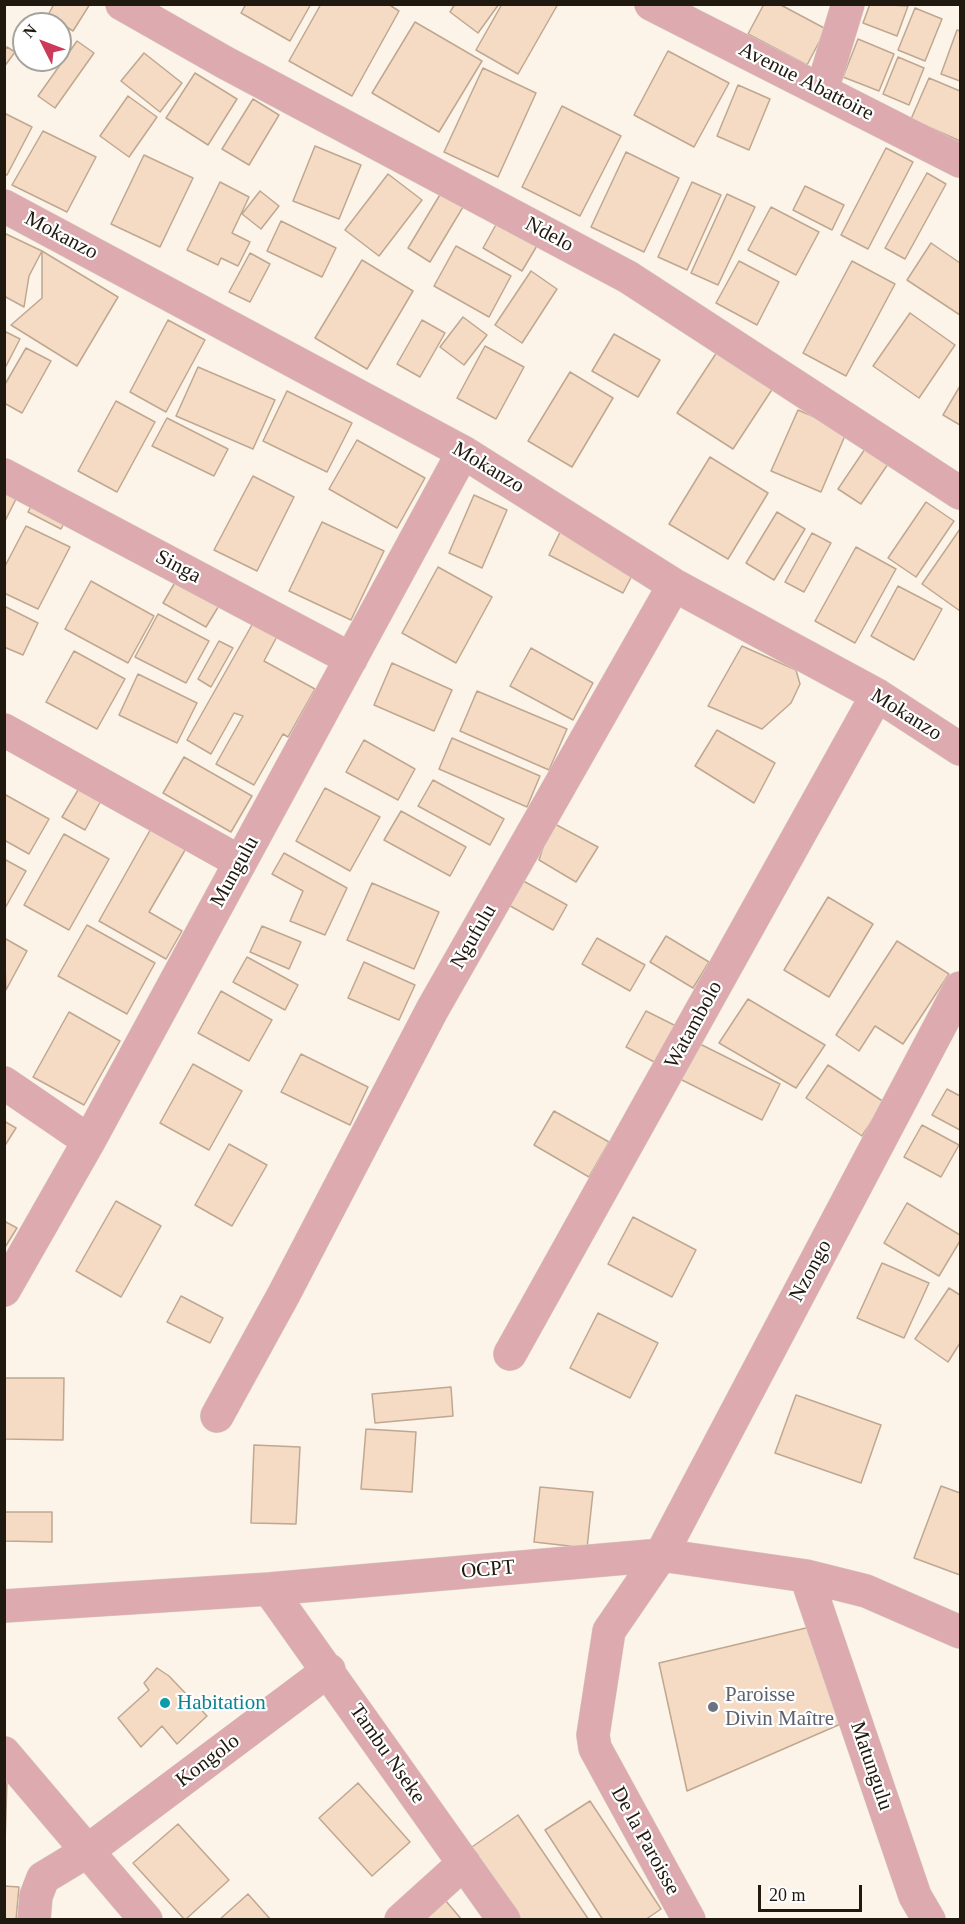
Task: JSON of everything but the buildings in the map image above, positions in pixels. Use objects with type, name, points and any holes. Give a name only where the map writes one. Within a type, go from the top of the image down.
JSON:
[{"type":"street","name":"Ndelo","points":[[122,4],[224,62],[628,277],[960,493]]},
{"type":"street","name":"Avenue Abattoire","points":[[651,4],[960,161]]},
{"type":"street","points":[[822,90],[848,4]]},
{"type":"street","name":"Mokanzo","points":[[4,206],[463,452],[674,585],[877,695],[960,749]]},
{"type":"street","name":"Mungulu","points":[[4,1290],[89,1141],[463,452]]},
{"type":"street","name":"Singa","points":[[4,475],[351,659]]},
{"type":"street","name":"Ngufulu","points":[[217,1416],[284,1294],[432,1010],[674,585]]},
{"type":"street","name":"Watambolo","points":[[510,1354],[877,695]]},
{"type":"street","points":[[4,730],[240,862]]},
{"type":"street","name":"Nzongo","points":[[602,1763],[593,1735],[609,1631],[661,1555],[960,988]]},
{"type":"street","points":[[4,1083],[89,1141]]},
{"type":"street","name":"OCPT","points":[[4,1606],[269,1589],[661,1555],[806,1576],[866,1591],[960,1632]]},
{"type":"street","name":"Matungulu","points":[[806,1576],[915,1896],[929,1920]]},
{"type":"street","name":"Tambu Nseke","points":[[269,1589],[504,1920]]},
{"type":"street","name":"Kongolo","points":[[34,1920],[36,1896],[44,1878],[86,1852],[329,1671]]},
{"type":"street","points":[[4,1753],[146,1920]]},
{"type":"street","name":"De la Paroisse","points":[[602,1763],[689,1920]]},
{"type":"street","points":[[401,1920],[464,1863]]},
{"type":"place","name":"Habitation","points":[[165,1703]]},
{"type":"place","name":"Paroisse Divin Maître","points":[[713,1707]]}]
